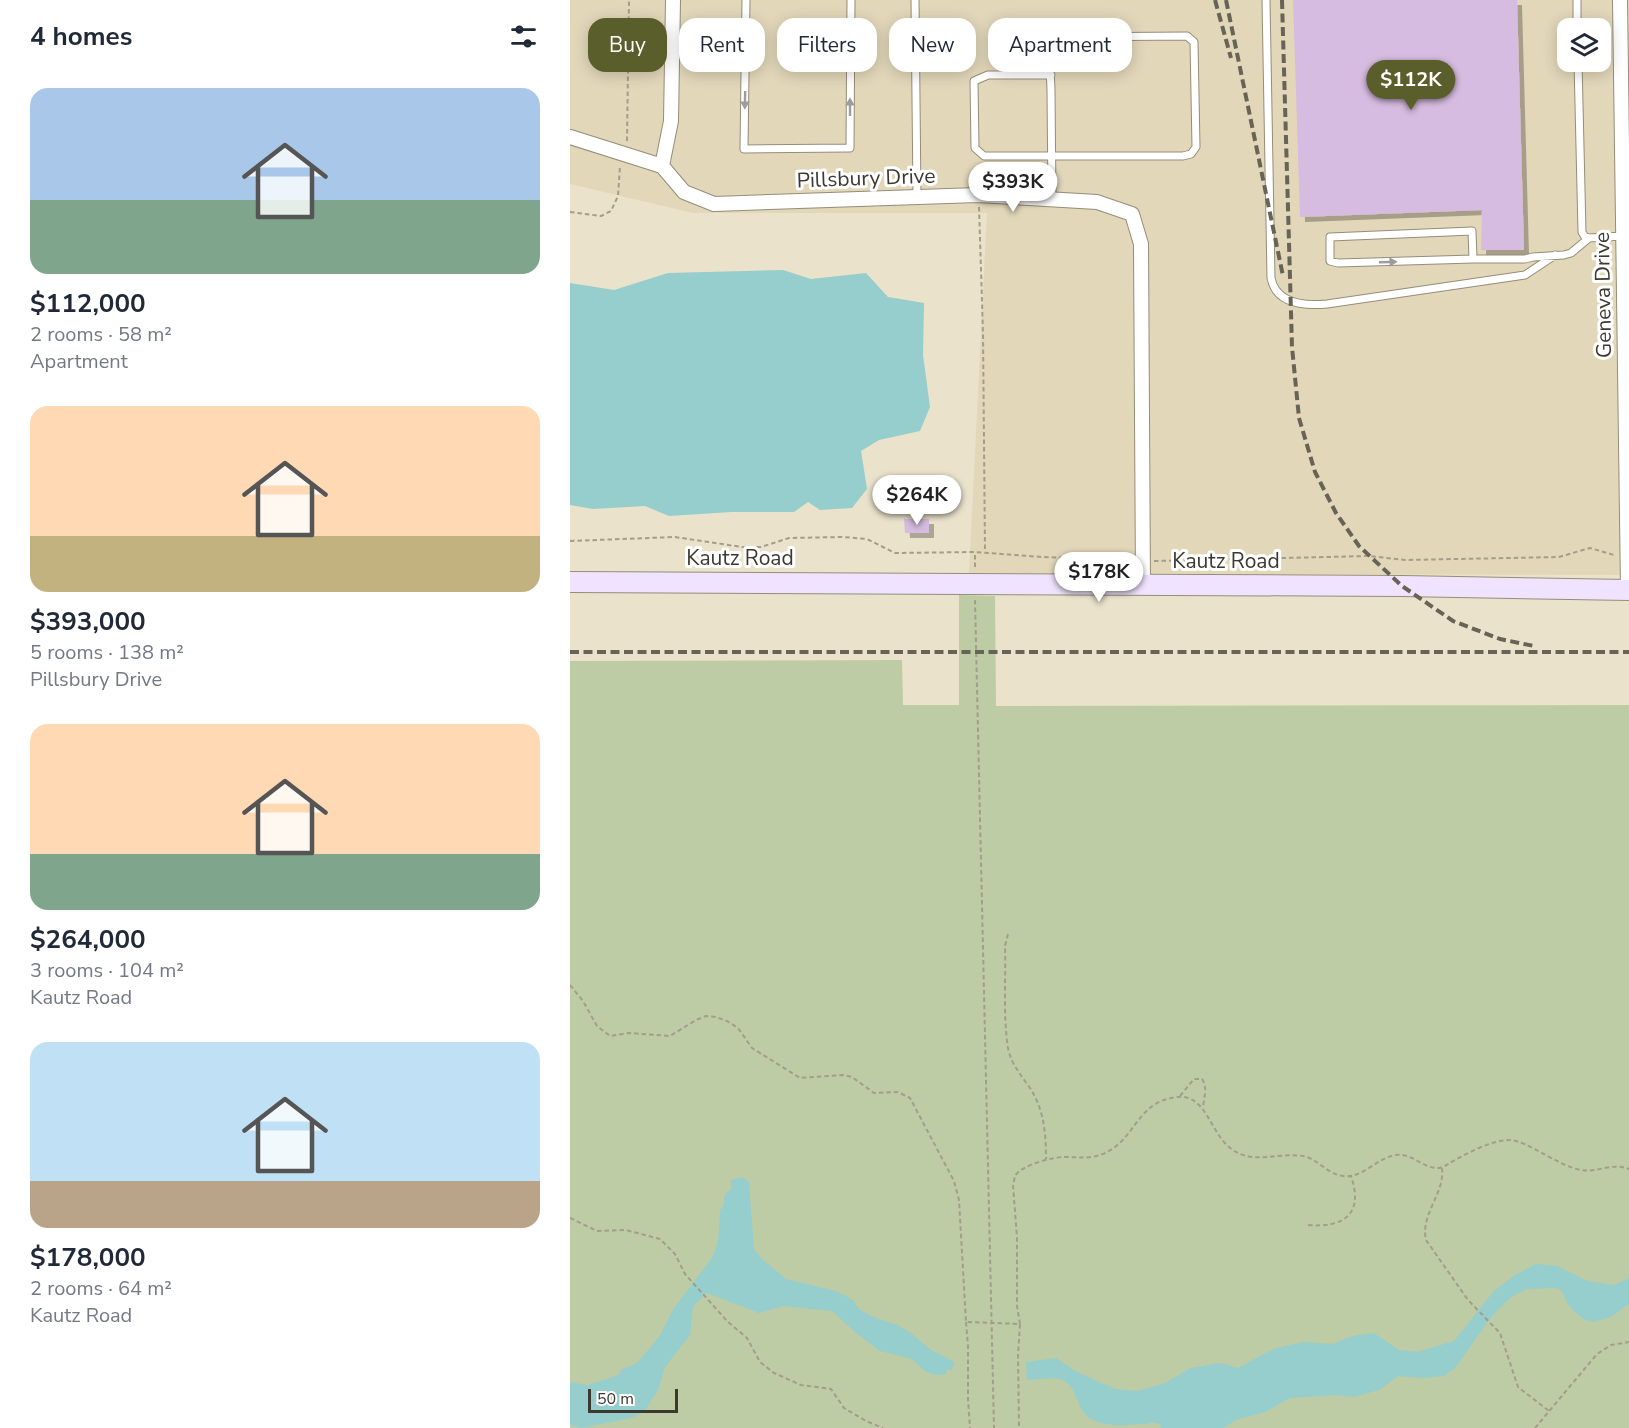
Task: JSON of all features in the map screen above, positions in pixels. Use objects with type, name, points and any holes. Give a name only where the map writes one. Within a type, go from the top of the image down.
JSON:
[{"type":"street","points":[[570,136],[662,166],[671,121],[673,0]]},
{"type":"street","name":"Geneva Drive","points":[[1620,0],[1629,590]]},
{"type":"street","name":"Pillsbury Drive","points":[[662,166],[684,192],[714,204],[978,195],[1096,201],[1132,214],[1142,243],[1143,585]]},
{"type":"street","name":"Kautz Road","points":[[570,582],[1390,586],[1629,590]]},
{"type":"lane","points":[[746,0],[744,149],[850,148],[851,0]]},
{"type":"lane","points":[[915,0],[917,197]]},
{"type":"lane","points":[[1266,0],[1271,278],[1272,286],[1280,295],[1291,301],[1311,306],[1524,275],[1555,255]]},
{"type":"lane","points":[[1577,0],[1577,18]]},
{"type":"lane","points":[[1051,75],[988,75],[974,81],[975,148],[980,153],[984,156],[1051,156],[1183,156],[1191,154],[1196,147],[1194,42],[1187,36],[1060,37],[1053,41],[1050,48],[1051,75],[1051,156],[1052,199]]},
{"type":"lane","points":[[1578,72],[1582,232],[1585,237],[1589,238],[1623,236]]},
{"type":"lane","points":[[1473,259],[1472,231],[1330,237],[1330,261],[1338,263],[1525,259],[1571,253],[1589,238]]},
{"type":"path","points":[[570,212],[601,216],[611,212],[618,196],[621,153],[627,141],[629,119],[629,0]]},
{"type":"path","points":[[978,195],[983,333],[985,553]]},
{"type":"path","points":[[570,541],[675,537],[742,547],[761,547],[789,538],[842,537],[867,539],[895,553],[975,552],[1143,561],[1369,556],[1405,560],[1559,557],[1590,548],[1628,560]]},
{"type":"path","points":[[975,552],[994,1427]]},
{"type":"path","points":[[1008,934],[1005,946],[1008,1049],[1015,1068],[1040,1106],[1045,1125],[1046,1160]]},
{"type":"path","points":[[570,985],[583,1001],[597,1026],[610,1036],[629,1033],[670,1036],[696,1020],[706,1016],[716,1017],[727,1020],[738,1028],[752,1048],[800,1078],[843,1075],[852,1077],[868,1091],[898,1092],[910,1098],[954,1181],[959,1200],[968,1346],[970,1428]]},
{"type":"path","points":[[1179,1097],[1194,1079],[1202,1079],[1205,1083],[1203,1107]]},
{"type":"path","points":[[1019,1428],[1020,1324],[1017,1306],[1017,1238],[1013,1185],[1015,1176],[1020,1170],[1046,1160],[1063,1157],[1089,1158],[1103,1154],[1116,1147],[1127,1136],[1150,1106],[1165,1099],[1179,1097],[1190,1098],[1198,1102],[1203,1107],[1212,1127],[1227,1146],[1238,1154],[1250,1158],[1304,1156],[1316,1161],[1334,1174],[1351,1176],[1386,1157],[1398,1155],[1407,1155],[1433,1168],[1442,1168],[1472,1152],[1497,1142],[1511,1140],[1579,1170],[1591,1171],[1612,1165],[1629,1169]]},
{"type":"path","points":[[1442,1168],[1441,1185],[1426,1219],[1424,1231],[1426,1240],[1474,1307],[1497,1329],[1508,1354],[1518,1387],[1549,1411]]},
{"type":"path","points":[[1308,1225],[1324,1226],[1346,1218],[1352,1212],[1356,1196],[1351,1176]]},
{"type":"path","points":[[570,1218],[597,1232],[626,1230],[660,1239],[675,1254],[685,1274],[716,1309],[747,1338],[760,1362],[774,1373],[801,1385],[831,1389],[844,1408],[883,1428]]},
{"type":"path","points":[[966,1322],[1020,1324]]},
{"type":"path","points":[[1535,1428],[1597,1354],[1611,1345],[1629,1342]]},
{"type":"shaded area","points":[[570,0],[1629,0],[1629,575],[969,573],[987,213],[693,213],[570,184]]},
{"type":"green space","points":[[959,595],[995,596],[996,706],[1629,705],[1629,1428],[570,1428],[570,661],[902,660],[903,705],[959,705]]},
{"type":"water","points":[[783,270],[811,279],[866,273],[888,297],[924,303],[923,355],[930,407],[920,431],[879,440],[861,451],[867,489],[852,508],[820,510],[808,502],[794,512],[731,512],[669,516],[645,506],[593,509],[570,505],[570,283],[614,290],[668,273]]},
{"type":"water","points":[[742,1177],[749,1182],[754,1249],[763,1260],[786,1279],[836,1291],[853,1300],[860,1310],[898,1325],[931,1350],[953,1361],[952,1370],[947,1369],[946,1374],[937,1375],[926,1372],[912,1359],[880,1351],[832,1311],[783,1306],[759,1313],[707,1293],[693,1306],[690,1335],[665,1367],[658,1390],[644,1412],[631,1418],[581,1428],[570,1425],[570,1382],[587,1385],[618,1375],[621,1370],[637,1363],[659,1337],[674,1308],[712,1258],[718,1241],[720,1210],[723,1207],[725,1194],[731,1190],[731,1180]]},
{"type":"water","points":[[1536,1264],[1557,1266],[1587,1281],[1614,1285],[1629,1278],[1629,1304],[1611,1317],[1593,1322],[1583,1319],[1574,1311],[1567,1303],[1562,1291],[1556,1288],[1526,1289],[1510,1298],[1492,1316],[1455,1368],[1444,1376],[1421,1378],[1398,1376],[1379,1390],[1354,1397],[1335,1395],[1290,1398],[1265,1412],[1236,1420],[1223,1428],[1161,1428],[1160,1424],[1155,1423],[1123,1425],[1097,1422],[1082,1410],[1074,1392],[1066,1382],[1056,1378],[1027,1380],[1026,1362],[1056,1358],[1077,1372],[1115,1389],[1137,1391],[1163,1384],[1191,1368],[1220,1363],[1238,1368],[1273,1349],[1302,1342],[1333,1344],[1352,1336],[1374,1333],[1399,1350],[1417,1352],[1454,1341],[1494,1291],[1515,1275]]},
{"type":"building","points":[[1293,0],[1517,0],[1524,250],[1481,250],[1482,210],[1300,217]]},
{"type":"building","points":[[904,519],[929,519],[929,533],[905,533]]},
{"type":"railway","points":[[1215,0],[1231,58]]},
{"type":"railway","points":[[1226,0],[1283,276]]},
{"type":"railway","points":[[1282,0],[1292,347],[1299,418],[1315,472],[1336,513],[1359,546],[1402,586],[1453,621],[1500,639],[1534,646]]},
{"type":"railway","points":[[570,652],[1629,652]]}]
